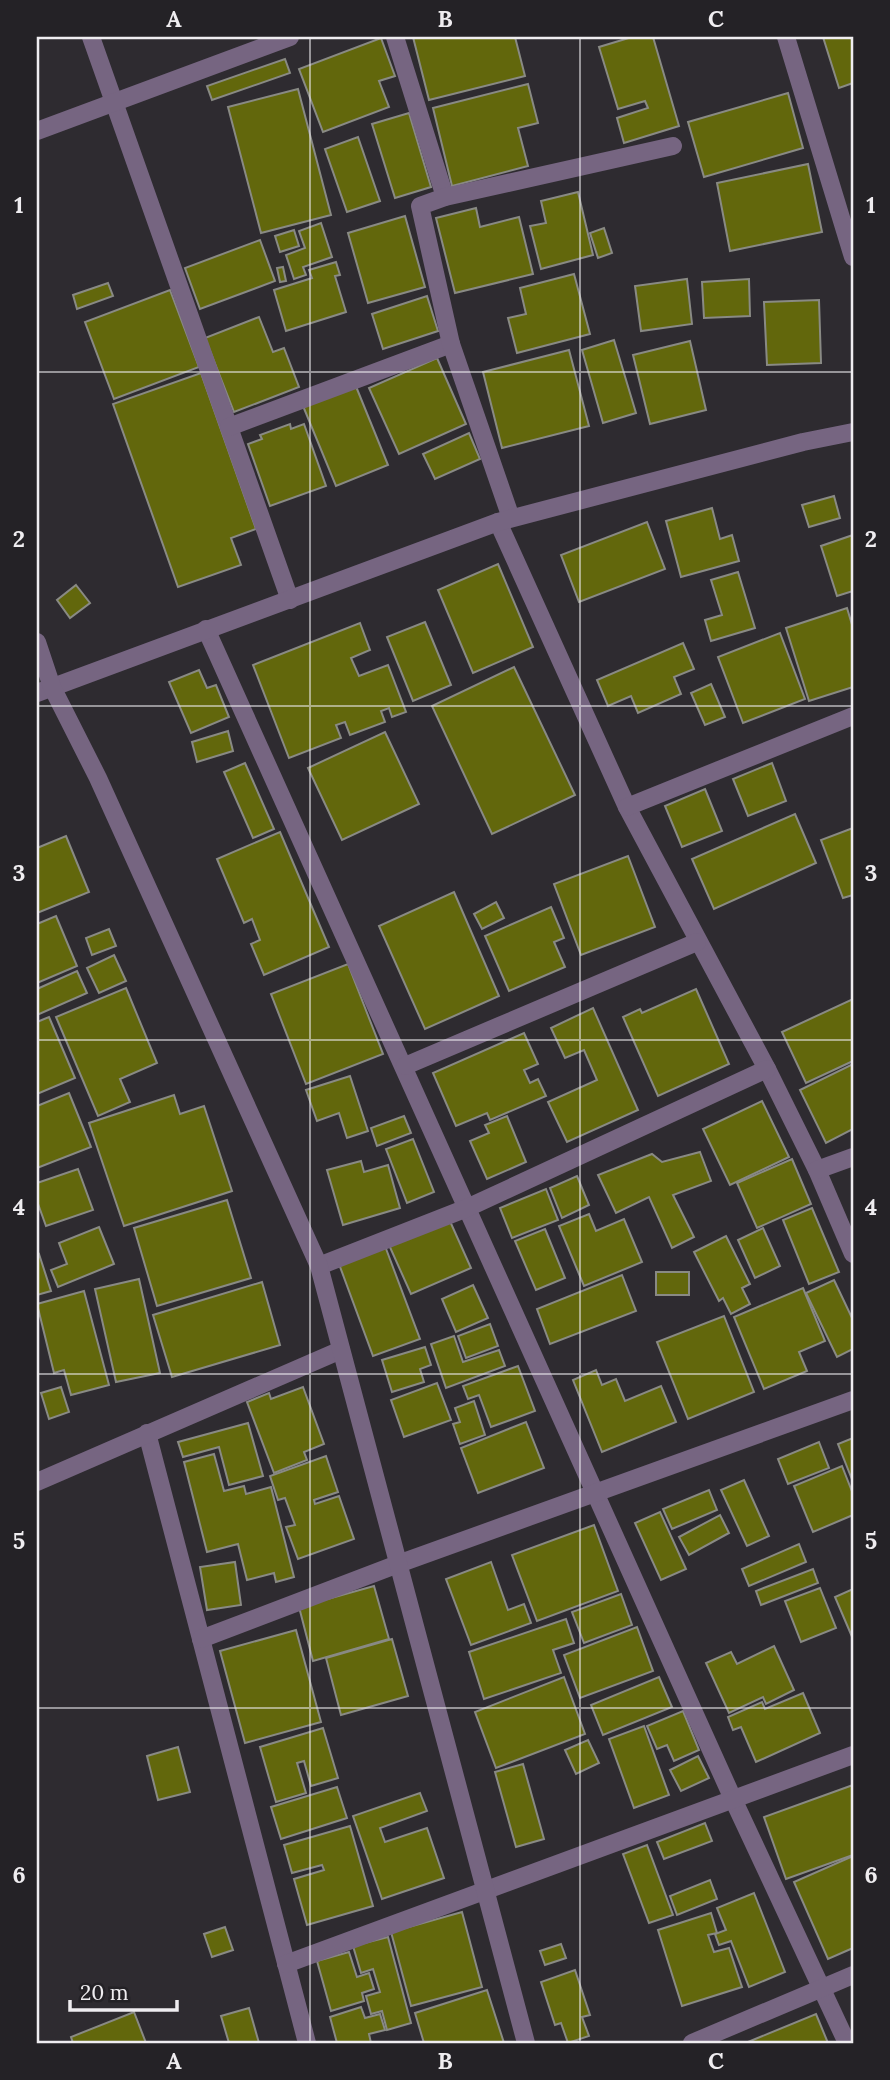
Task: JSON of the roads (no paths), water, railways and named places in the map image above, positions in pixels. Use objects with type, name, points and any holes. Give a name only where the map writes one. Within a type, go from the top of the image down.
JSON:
[{"type":"street","points":[[91,37],[290,600]]},
{"type":"street","points":[[37,131],[290,37]]},
{"type":"street","points":[[395,37],[445,197]]},
{"type":"street","points":[[786,37],[853,257]]},
{"type":"street","points":[[673,146],[445,197],[420,206],[451,344],[504,520],[627,807],[767,1069],[817,1170],[853,1254]]},
{"type":"street","points":[[229,427],[451,344]]},
{"type":"street","points":[[45,690],[504,520],[803,442],[853,432]]},
{"type":"street","points":[[206,629],[733,1799],[847,2043]]},
{"type":"street","points":[[37,642],[45,690]]},
{"type":"street","points":[[37,673],[97,778],[319,1266],[526,2043]]},
{"type":"street","points":[[627,807],[853,716]]},
{"type":"street","points":[[405,1066],[697,942]]},
{"type":"street","points":[[319,1266],[467,1208],[767,1069]]},
{"type":"street","points":[[817,1170],[853,1157]]},
{"type":"street","points":[[37,1481],[341,1350]]},
{"type":"street","points":[[201,1639],[398,1564],[853,1400]]},
{"type":"street","points":[[147,1433],[307,2043]]},
{"type":"street","points":[[286,1964],[853,1755]]},
{"type":"street","points":[[692,2043],[853,1975]]}]
